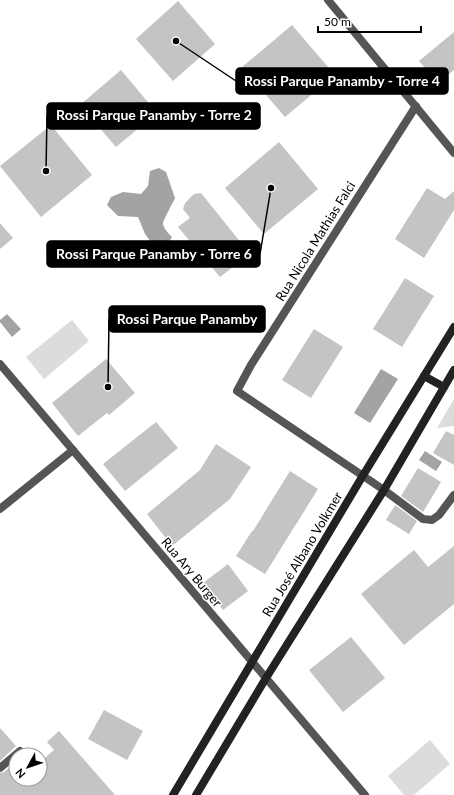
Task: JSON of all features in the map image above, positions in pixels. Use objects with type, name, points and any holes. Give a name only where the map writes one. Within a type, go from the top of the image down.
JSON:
[{"type":"street","points":[[328,0],[454,153]]},
{"type":"street","name":"Rua Nicola Mathias Falci","points":[[362,477],[237,391],[251,365],[416,106]]},
{"type":"street","name":"Rua José Albano Volkmer","points":[[173,795],[362,477],[454,327]]},
{"type":"street","name":"Rua Ary Burger","points":[[0,364],[365,795]]},
{"type":"street","points":[[196,795],[266,678],[384,490],[454,370]]},
{"type":"street","points":[[424,376],[444,387]]},
{"type":"street","points":[[0,509],[73,450]]},
{"type":"street","points":[[362,477],[384,490],[423,518],[432,520],[439,515],[454,495]]},
{"type":"street","points":[[0,768],[8,761]]},
{"type":"shaded area","points":[[159,168],[166,172],[175,198],[163,222],[164,228],[172,237],[163,251],[157,250],[145,234],[138,217],[118,216],[107,205],[111,197],[123,192],[141,194],[148,186],[150,171]]},
{"type":"shaded area","points":[[7,314],[21,329],[12,337],[0,322],[0,320]]},
{"type":"shaded area","points":[[72,320],[89,341],[44,379],[26,357]]},
{"type":"shaded area","points":[[381,369],[398,379],[370,423],[354,413]]},
{"type":"shaded area","points":[[454,399],[454,426],[437,428]]},
{"type":"shaded area","points":[[425,451],[442,462],[436,471],[419,460]]},
{"type":"shaded area","points":[[430,740],[450,764],[414,795],[404,795],[388,776]]},
{"type":"building","points":[[178,1],[215,44],[173,81],[136,39]]},
{"type":"building","points":[[292,25],[335,75],[285,117],[242,67]]},
{"type":"building","points":[[454,32],[454,70],[438,83],[419,61]]},
{"type":"building","points":[[121,70],[157,113],[116,147],[80,105]]},
{"type":"building","points":[[51,125],[92,175],[41,217],[0,166]]},
{"type":"building","points":[[279,142],[318,189],[264,234],[225,188]]},
{"type":"building","points":[[427,188],[445,199],[454,191],[454,210],[424,258],[395,239]]},
{"type":"building","points":[[201,193],[250,254],[220,277],[178,227],[190,218],[183,209],[185,203],[194,194]]},
{"type":"building","points":[[0,223],[13,238],[0,249]]},
{"type":"building","points":[[405,278],[434,296],[402,347],[373,329]]},
{"type":"building","points":[[314,329],[343,347],[311,398],[282,380]]},
{"type":"building","points":[[106,359],[135,393],[109,415],[107,413],[78,436],[52,403]]},
{"type":"building","points":[[156,422],[178,448],[125,491],[103,464]]},
{"type":"building","points":[[446,431],[454,435],[454,465],[433,453]]},
{"type":"building","points":[[216,444],[251,467],[230,499],[172,546],[147,514],[200,470]]},
{"type":"building","points":[[418,468],[441,482],[423,512],[401,496]]},
{"type":"building","points":[[290,471],[318,489],[265,574],[236,556]]},
{"type":"building","points":[[395,505],[417,521],[409,534],[386,520]]},
{"type":"building","points":[[454,546],[454,604],[404,645],[361,594],[414,550],[428,567]]},
{"type":"building","points":[[228,564],[248,591],[223,610],[203,583]]},
{"type":"building","points":[[351,637],[385,678],[343,712],[309,670]]},
{"type":"building","points":[[104,710],[143,731],[127,760],[88,739]]},
{"type":"building","points":[[0,728],[16,746],[8,747],[8,754],[0,761]]},
{"type":"building","points":[[59,731],[115,795],[0,795],[0,773],[8,769],[8,787],[48,787],[48,755],[54,750],[47,742]]},
{"type":"place","name":"Rossi Parque Panamby - Torre 4","points":[[176,41]]},
{"type":"place","name":"Rossi Parque Panamby - Torre 2","points":[[46,171]]},
{"type":"place","name":"Rossi Parque Panamby - Torre 6","points":[[271,188]]},
{"type":"place","name":"Rossi Parque Panamby","points":[[108,387]]}]
